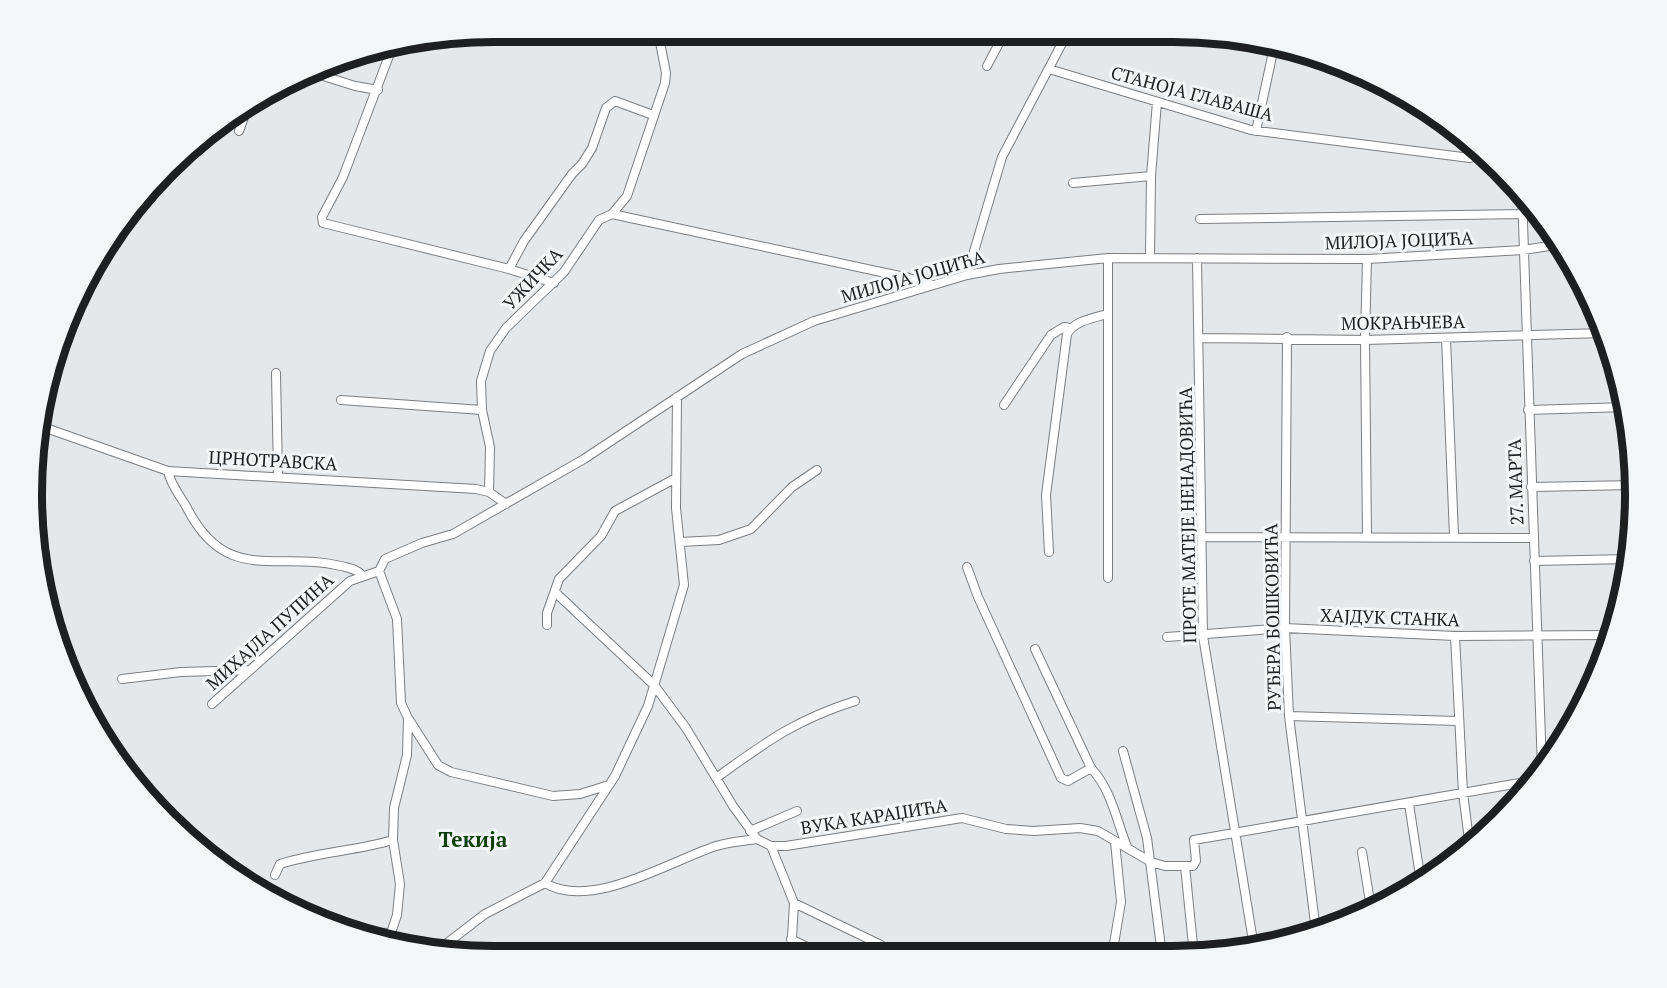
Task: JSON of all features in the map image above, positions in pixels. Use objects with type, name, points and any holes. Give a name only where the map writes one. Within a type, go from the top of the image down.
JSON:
[{"type":"street","name":"УЖИЧКА","points":[[489,492],[490,447],[482,410],[481,381],[490,351],[506,328],[554,283],[599,220],[612,214],[627,196],[665,83],[666,73],[660,42]]},
{"type":"street","points":[[987,66],[1000,42]]},
{"type":"street","points":[[967,275],[1002,157],[1063,42]]},
{"type":"street","points":[[1256,131],[1272,53]]},
{"type":"street","points":[[390,54],[343,177],[322,217],[323,223],[509,269],[554,283]]},
{"type":"street","name":"СТАНОЈА ГЛАВАША","points":[[1049,69],[1256,131],[1470,159]]},
{"type":"street","points":[[322,76],[355,86],[378,90]]},
{"type":"street","points":[[509,269],[524,241],[592,148],[606,108],[615,101],[653,115]]},
{"type":"street","points":[[1150,257],[1151,177],[1157,102]]},
{"type":"street","points":[[239,131],[244,117]]},
{"type":"street","points":[[1073,183],[1151,177]]},
{"type":"street","name":"27. МАРТА","points":[[1522,207],[1542,755]]},
{"type":"street","points":[[612,214],[886,273],[933,286]]},
{"type":"street","points":[[1200,219],[1522,214]]},
{"type":"street","name":"МИЛОЈА ЈОЦИЋА","points":[[506,504],[584,459],[742,354],[814,321],[967,275],[999,269],[1108,258],[1367,259],[1523,250],[1551,246]]},
{"type":"street","points":[[1108,258],[1108,578]]},
{"type":"street","name":"ПРОТЕ МАТЕЈЕ НЕНАДОВИЋА","points":[[1197,258],[1204,537],[1203,636],[1253,938]]},
{"type":"street","points":[[1367,259],[1365,340],[1367,536]]},
{"type":"street","points":[[1004,405],[1051,335],[1064,327],[1070,328],[1107,314]]},
{"type":"street","points":[[1049,552],[1046,495],[1070,328]]},
{"type":"street","name":"МОКРАЊЧЕВА","points":[[1200,338],[1287,337],[1365,340],[1595,333]]},
{"type":"street","name":"РУЂЕРА БОШКОВИЋА","points":[[1287,337],[1287,537],[1284,628],[1289,716],[1315,923]]},
{"type":"street","points":[[1446,338],[1454,536]]},
{"type":"street","points":[[276,373],[278,476]]},
{"type":"street","points":[[447,943],[485,914],[545,883],[609,785],[648,706],[684,585],[676,508],[677,397]]},
{"type":"street","points":[[341,400],[482,410]]},
{"type":"street","points":[[1528,410],[1616,407]]},
{"type":"street","name":"ЦРНОТРАВСКА","points":[[47,428],[168,471],[435,485],[489,492],[506,504]]},
{"type":"street","points":[[680,542],[719,540],[751,529],[792,487],[817,470]]},
{"type":"street","points":[[168,471],[194,522],[208,539],[226,553],[248,561],[269,563],[331,563],[358,571],[362,575]]},
{"type":"street","points":[[547,625],[547,613],[559,579],[601,536],[615,511],[636,497],[676,478]]},
{"type":"street","points":[[1531,487],[1625,485]]},
{"type":"street","name":"МИХАЈЛА ПУПИНА","points":[[212,704],[332,596],[362,575],[379,571],[385,559],[422,543],[453,534],[506,504]]},
{"type":"street","points":[[1204,537],[1533,538]]},
{"type":"street","points":[[1534,561],[1620,559]]},
{"type":"street","points":[[967,567],[978,597],[1061,777],[1068,781],[1091,768]]},
{"type":"street","points":[[379,571],[397,619],[400,703],[438,765],[451,772],[553,796],[580,794],[609,785]]},
{"type":"street","points":[[556,592],[654,685],[686,728],[750,831],[757,839],[771,846],[794,903],[791,946]]},
{"type":"street","name":"ХАЈДУК СТАНКА","points":[[1167,637],[1284,628],[1455,636],[1602,635]]},
{"type":"street","points":[[1455,636],[1458,721],[1468,836]]},
{"type":"street","points":[[1035,649],[1091,768],[1100,777],[1114,804],[1127,847]]},
{"type":"street","points":[[122,679],[181,672],[249,670]]},
{"type":"street","points":[[223,672],[231,687]]},
{"type":"street","points":[[716,778],[776,734],[798,722],[855,701]]},
{"type":"street","points":[[1289,716],[1458,721]]},
{"type":"street","points":[[393,934],[400,884],[393,840],[394,808],[407,755],[408,718]]},
{"type":"street","points":[[1123,751],[1148,838],[1161,946]]},
{"type":"street","points":[[1193,945],[1185,866],[1194,865],[1194,840],[1520,783]]},
{"type":"street","points":[[1409,804],[1420,872]]},
{"type":"street","points":[[750,831],[796,811]]},
{"type":"street","name":"ВУКА КАРАЏИЋА","points":[[771,846],[786,846],[962,818],[1006,829],[1034,831],[1080,828],[1098,831],[1151,862],[1165,866],[1185,866]]},
{"type":"street","points":[[545,883],[565,892],[621,883],[718,845],[757,839]]},
{"type":"street","points":[[274,875],[280,864],[305,856],[358,850],[393,840]]},
{"type":"street","points":[[1114,944],[1121,902],[1115,842]]},
{"type":"street","points":[[1362,852],[1370,901]]},
{"type":"street","points":[[794,903],[882,946]]},
{"type":"street","points":[[791,939],[804,946]]},
{"type":"district","name":"Текија","points":[[473,840]]}]
